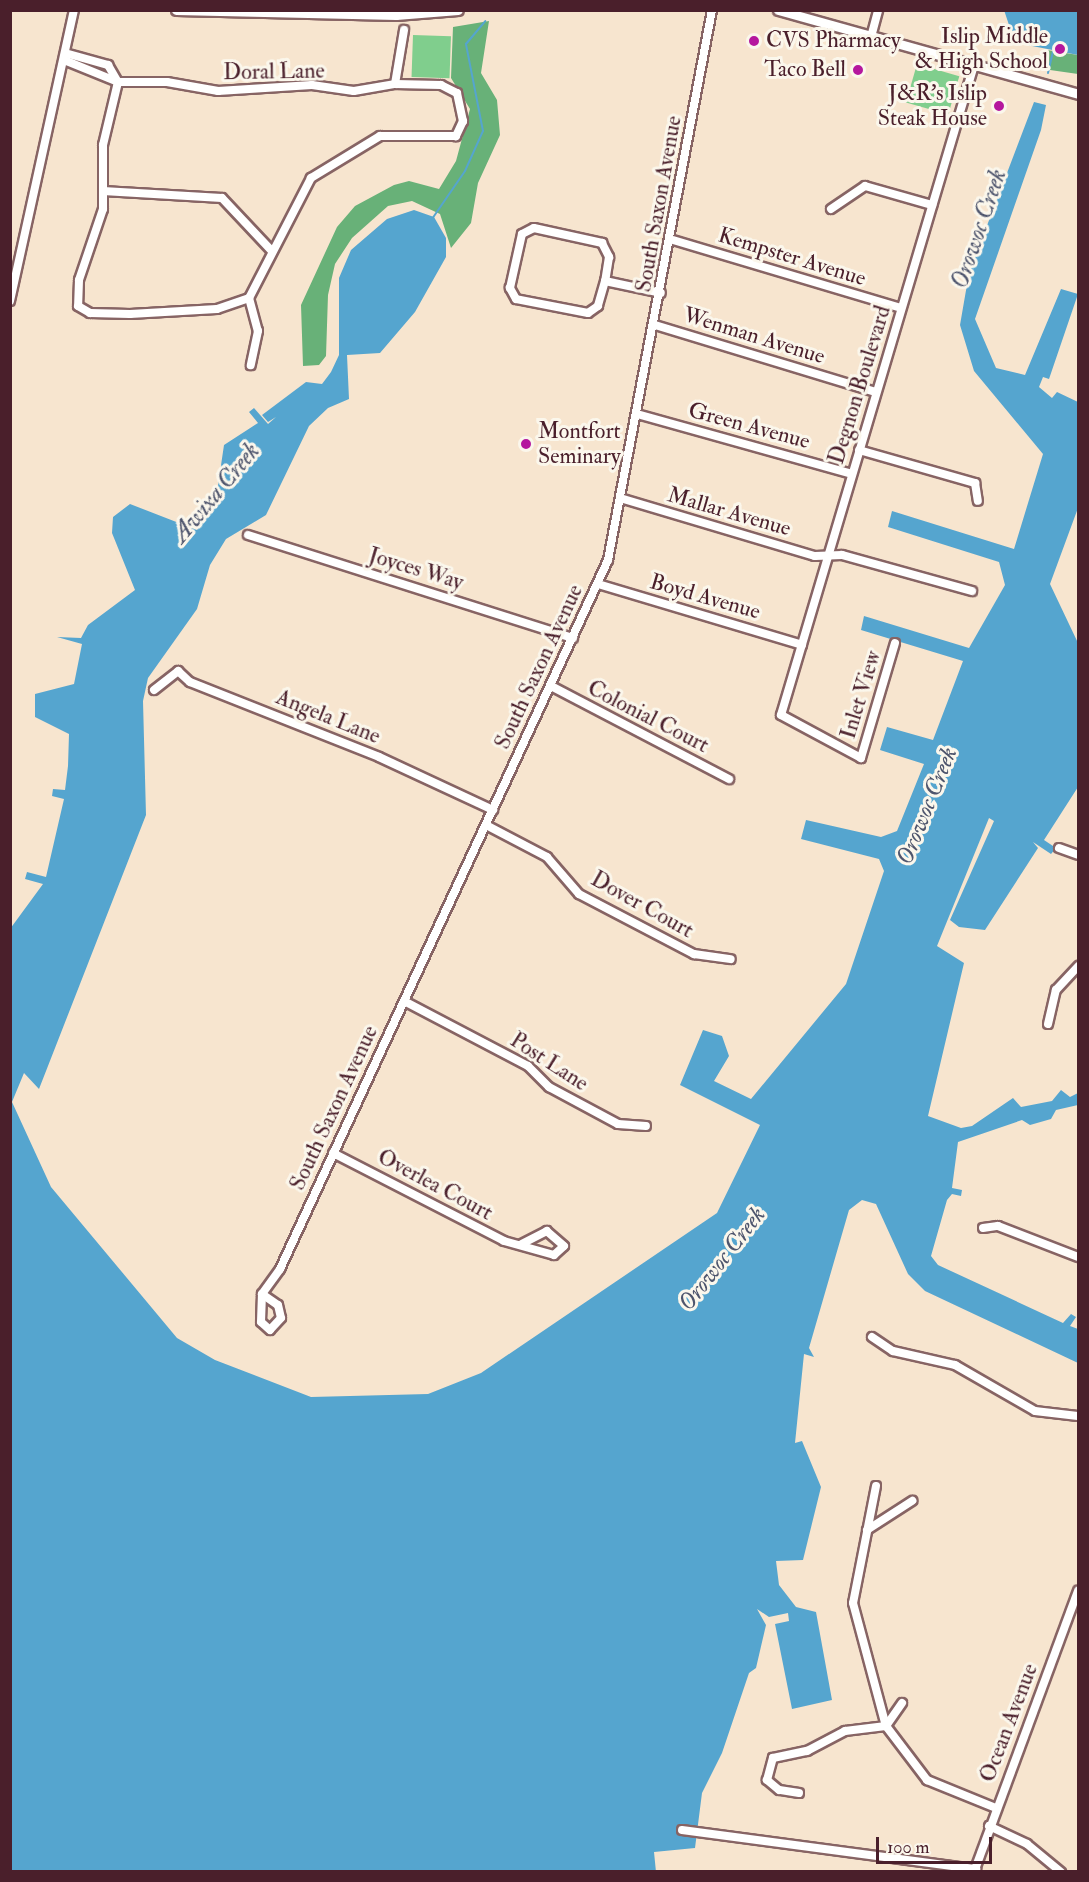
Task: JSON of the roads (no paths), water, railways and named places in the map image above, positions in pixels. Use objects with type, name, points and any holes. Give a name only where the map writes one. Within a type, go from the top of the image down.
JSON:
[{"type":"main road","points":[[176,10],[396,15],[458,10]]},
{"type":"main road","points":[[778,10],[1078,94]]},
{"type":"street","points":[[10,301],[74,10]]},
{"type":"street","name":"South Saxon Avenue","points":[[262,1294],[333,1153],[608,560],[673,240],[712,10]]},
{"type":"street","points":[[871,37],[878,10]]},
{"type":"street","points":[[395,84],[404,30]]},
{"type":"street","name":"Doral Lane","points":[[65,56],[118,82],[153,81],[235,92],[312,85],[354,91],[395,84],[441,85],[457,93],[462,110],[460,132],[447,139],[390,133],[357,146],[311,178],[271,250]]},
{"type":"street","name":"Degnon Boulevard","points":[[781,715],[974,65]]},
{"type":"street","points":[[118,82],[103,145],[104,190],[100,221],[77,292],[83,309],[107,315],[217,309],[249,298]]},
{"type":"street","points":[[831,209],[865,186],[932,205]]},
{"type":"street","points":[[104,190],[222,198],[271,250],[249,298],[258,331],[251,365]]},
{"type":"street","points":[[529,229],[602,243],[609,251],[605,281],[598,306],[588,313],[521,300],[510,292],[520,238],[529,229]]},
{"type":"street","name":"Kempster Avenue","points":[[673,240],[902,308]]},
{"type":"street","points":[[605,281],[661,293]]},
{"type":"street","name":"Wenman Avenue","points":[[655,326],[876,392]]},
{"type":"street","name":"Green Avenue","points":[[637,414],[852,474]]},
{"type":"street","points":[[859,450],[975,483],[978,501]]},
{"type":"street","name":"Mallar Avenue","points":[[620,498],[828,556],[843,555],[972,591]]},
{"type":"street","name":"Joyces Way","points":[[248,536],[573,638]]},
{"type":"street","name":"Boyd Avenue","points":[[598,584],[802,645]]},
{"type":"street","name":"Inlet View","points":[[781,715],[861,758],[895,644]]},
{"type":"street","name":"Angela Lane","points":[[154,690],[178,671],[190,682],[379,757],[493,810]]},
{"type":"street","name":"Colonial Court","points":[[550,687],[729,779]]},
{"type":"street","name":"Dover Court","points":[[486,825],[547,857],[579,894],[694,954],[731,959]]},
{"type":"street","points":[[1059,848],[1078,855]]},
{"type":"street","points":[[1048,1024],[1056,990],[1078,966]]},
{"type":"street","name":"Post Lane","points":[[404,1001],[528,1066],[549,1087],[618,1124],[646,1126]]},
{"type":"street","name":"Overlea Court","points":[[333,1153],[504,1241],[522,1244],[554,1255],[564,1246],[547,1231],[522,1244]]},
{"type":"street","points":[[983,1228],[998,1226],[1078,1257]]},
{"type":"street","points":[[872,1337],[893,1351],[955,1365],[1035,1411],[1078,1416]]},
{"type":"street","points":[[876,1486],[853,1603],[886,1726],[927,1780],[996,1808]]},
{"type":"street","points":[[867,1530],[912,1500]]},
{"type":"street","name":"Ocean Avenue","points":[[682,1830],[975,1870],[989,1826],[1078,1591]]},
{"type":"street","points":[[799,1793],[780,1790],[767,1780],[773,1758],[807,1751],[845,1731],[886,1726],[902,1703]]},
{"type":"street","points":[[989,1826],[1027,1844],[1061,1872]]},
{"type":"water","name":"Islip Middle & High School","points":[[1004,10],[1078,11],[1078,55],[1027,45],[1012,34]]},
{"type":"water","points":[[1034,102],[1046,105],[1041,130],[975,319],[996,368],[1025,375],[1061,289],[1078,294],[1049,379],[1043,377],[1039,387],[1052,398],[1057,392],[1078,402],[1078,508],[1050,584],[1078,643],[1078,787],[1044,840],[1056,848],[1051,854],[1033,842],[1038,848],[985,930],[959,927],[950,920],[994,821],[989,818],[937,946],[964,963],[928,1116],[961,1128],[972,1126],[1013,1098],[1021,1107],[1052,1101],[1061,1090],[1070,1097],[1078,1093],[1078,1105],[1056,1110],[1051,1119],[1030,1125],[1022,1120],[958,1142],[952,1188],[962,1190],[961,1196],[952,1194],[947,1200],[931,1256],[938,1265],[1063,1323],[1071,1314],[1076,1317],[1070,1326],[1078,1329],[1078,1363],[925,1291],[908,1274],[876,1204],[862,1200],[849,1210],[809,1348],[814,1357],[804,1354],[795,1443],[802,1441],[821,1487],[803,1560],[776,1561],[779,1585],[796,1607],[816,1612],[832,1700],[792,1709],[775,1624],[789,1621],[788,1613],[769,1617],[757,1609],[766,1625],[756,1668],[749,1673],[722,1753],[702,1793],[695,1848],[654,1852],[656,1872],[11,1871],[10,929],[43,884],[25,879],[27,872],[46,877],[64,799],[52,796],[53,789],[65,790],[68,766],[69,734],[35,717],[35,694],[74,684],[82,644],[57,637],[81,638],[88,625],[135,590],[112,533],[113,517],[130,504],[197,530],[216,499],[224,445],[258,423],[249,412],[254,408],[268,424],[276,417],[268,422],[262,415],[306,382],[322,384],[331,372],[339,355],[339,278],[351,250],[387,219],[414,210],[434,217],[446,238],[446,257],[415,312],[380,353],[347,355],[349,399],[328,408],[309,426],[266,515],[226,539],[210,565],[197,609],[148,678],[143,701],[146,815],[39,1089],[24,1073],[12,1102],[51,1187],[177,1338],[215,1360],[311,1397],[428,1394],[481,1373],[717,1213],[760,1125],[680,1085],[703,1030],[722,1036],[729,1056],[714,1081],[751,1099],[846,984],[884,871],[879,859],[801,839],[806,820],[881,837],[897,831],[924,764],[880,750],[887,727],[933,740],[963,661],[861,630],[864,616],[969,648],[1005,585],[999,562],[888,527],[892,511],[1014,549],[1043,454],[974,371],[960,325],[969,273]]},
{"type":"waterway","name":"Awixa Creek","points":[[432,219],[465,171],[483,131],[466,44],[485,21]]},
{"type":"waterway","name":"Orowoc Creek","points":[[1048,73],[1053,52]]},
{"type":"place","name":"CVS Pharmacy","points":[[754,41]]},
{"type":"place","name":"Islip Middle & High School","points":[[1060,49]]},
{"type":"place","name":"Taco Bell","points":[[858,70]]},
{"type":"place","name":"J&R's Islip Steak House","points":[[999,106]]},
{"type":"place","name":"Montfort Seminary","points":[[526,444]]}]
